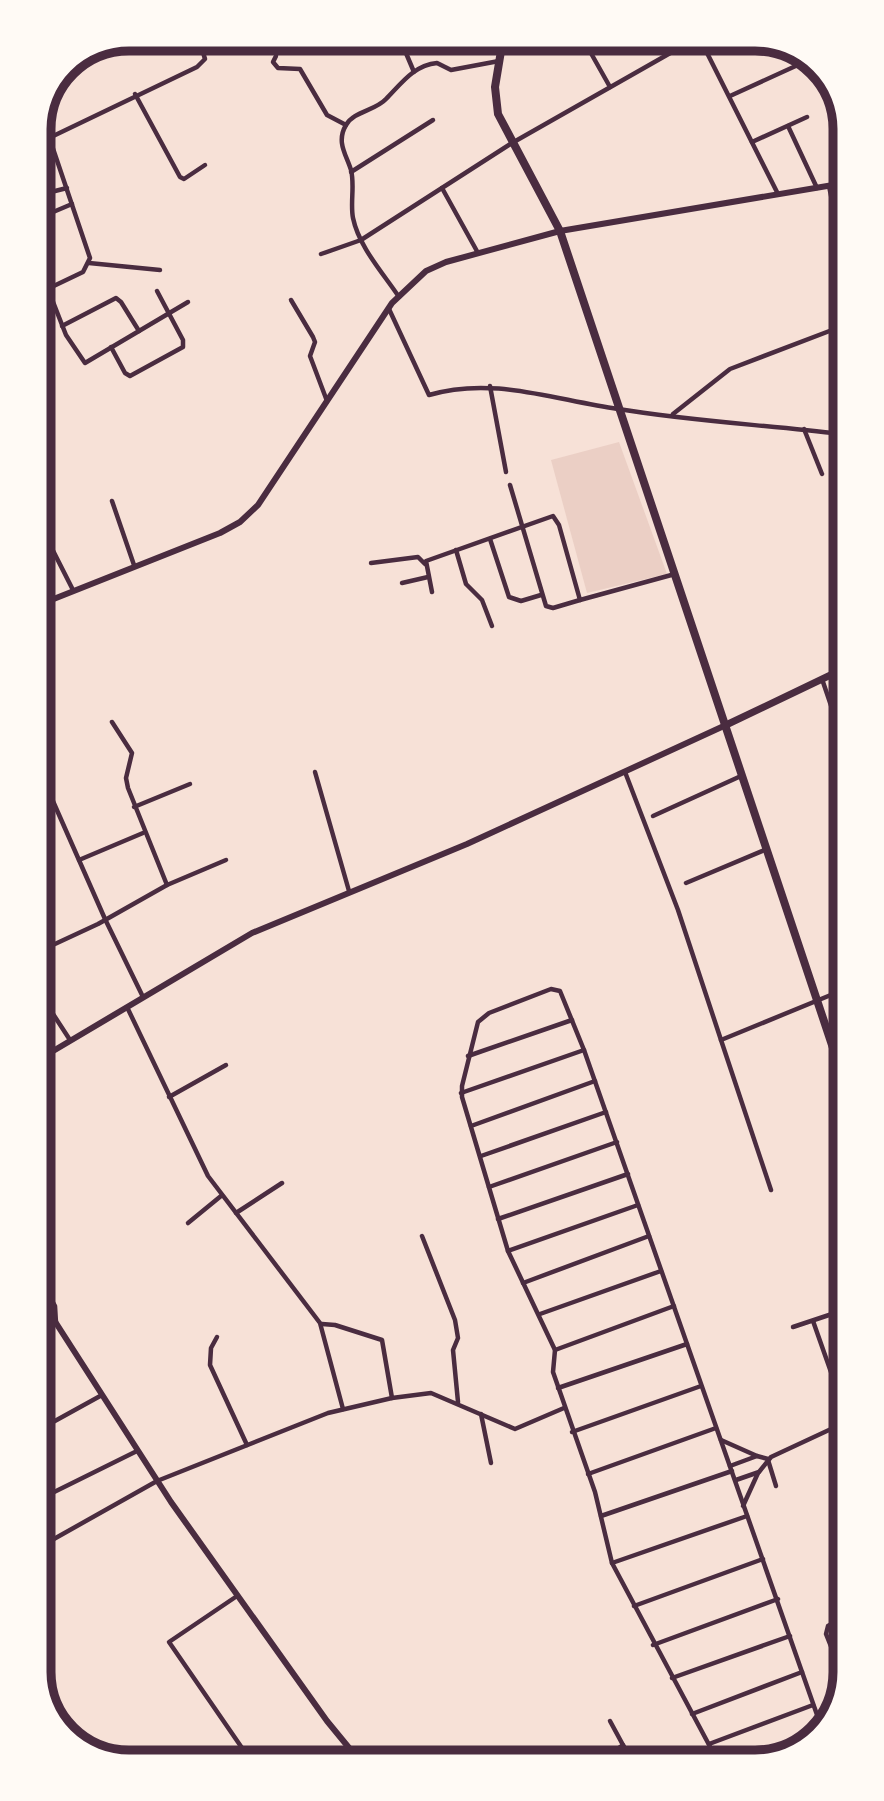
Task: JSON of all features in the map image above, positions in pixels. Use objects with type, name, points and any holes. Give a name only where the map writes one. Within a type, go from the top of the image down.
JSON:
[{"type":"main road","points":[[501,51],[495,103],[512,143],[560,231],[833,1046]]},
{"type":"main road","points":[[726,725],[833,674]]},
{"type":"street","points":[[51,137],[202,63],[205,59],[203,51]]},
{"type":"street","points":[[405,51],[414,72]]},
{"type":"street","points":[[590,51],[610,87]]},
{"type":"street","points":[[321,254],[361,240],[512,143],[675,51]]},
{"type":"street","points":[[704,51],[730,96],[778,195]]},
{"type":"street","points":[[276,56],[273,62],[278,68],[300,69],[327,115],[346,125]]},
{"type":"street","points":[[399,296],[361,240],[351,206],[351,172],[341,145],[346,125],[357,115],[384,102],[414,72],[433,63],[442,64],[451,70],[499,61]]},
{"type":"street","points":[[730,96],[798,64]]},
{"type":"street","points":[[135,94],[180,177],[184,179],[205,165]]},
{"type":"street","points":[[752,142],[807,117]]},
{"type":"street","points":[[351,172],[433,120]]},
{"type":"street","points":[[788,126],[817,188]]},
{"type":"street","points":[[51,144],[89,251],[89,263],[83,272],[51,288]]},
{"type":"street","points":[[51,600],[220,533],[246,517],[272,486],[389,309],[399,296],[431,268],[560,231],[833,185]]},
{"type":"street","points":[[829,186],[833,205]]},
{"type":"street","points":[[51,192],[66,188]]},
{"type":"street","points":[[442,188],[478,254]]},
{"type":"street","points":[[51,213],[72,204]]},
{"type":"street","points":[[89,263],[160,270]]},
{"type":"street","points":[[111,347],[125,373],[130,376],[179,350],[183,340],[157,291]]},
{"type":"street","points":[[51,297],[62,326],[85,363],[188,302]]},
{"type":"street","points":[[62,326],[116,298],[139,331]]},
{"type":"street","points":[[291,300],[313,337],[314,345],[310,356],[327,401]]},
{"type":"street","points":[[389,309],[426,394],[491,386],[619,410],[833,433]]},
{"type":"street","points":[[673,414],[730,369],[833,330]]},
{"type":"street","points":[[491,386],[506,472]]},
{"type":"street","points":[[804,429],[822,474]]},
{"type":"street","points":[[510,485],[524,526],[541,596],[549,608],[676,574]]},
{"type":"street","points":[[112,502],[134,565]]},
{"type":"street","points":[[425,564],[430,559],[550,516],[556,517],[580,600]]},
{"type":"street","points":[[490,538],[509,597],[521,601],[541,596]]},
{"type":"street","points":[[51,547],[73,590]]},
{"type":"street","points":[[456,550],[466,584],[482,600],[492,626]]},
{"type":"street","points":[[371,563],[418,557],[425,564],[432,592]]},
{"type":"street","points":[[402,583],[428,577]]},
{"type":"street","points":[[822,679],[833,711]]},
{"type":"street","points":[[112,722],[131,753],[126,779],[143,832],[167,885]]},
{"type":"street","points":[[51,1051],[252,933],[467,844],[726,725]]},
{"type":"street","points":[[314,772],[349,891]]},
{"type":"street","points":[[625,772],[678,909],[771,1190]]},
{"type":"street","points":[[653,816],[742,776]]},
{"type":"street","points":[[134,807],[190,784]]},
{"type":"street","points":[[51,802],[144,997]]},
{"type":"street","points":[[79,860],[143,832]]},
{"type":"street","points":[[687,883],[768,849]]},
{"type":"street","points":[[51,946],[167,885],[226,860]]},
{"type":"street","points":[[712,1750],[653,1645],[612,1563],[601,1516],[552,1369],[555,1350],[508,1251],[461,1093],[468,1056],[481,1018],[551,989],[560,991],[584,1050],[818,1718]]},
{"type":"street","points":[[722,1040],[833,995]]},
{"type":"street","points":[[127,1007],[169,1097],[221,1196],[321,1324],[343,1409]]},
{"type":"street","points":[[51,1011],[70,1040]]},
{"type":"street","points":[[468,1056],[572,1020]]},
{"type":"street","points":[[461,1093],[584,1050]]},
{"type":"street","points":[[169,1097],[226,1065]]},
{"type":"street","points":[[471,1126],[595,1081]]},
{"type":"street","points":[[481,1156],[606,1112]]},
{"type":"street","points":[[489,1187],[617,1142]]},
{"type":"street","points":[[498,1219],[628,1174]]},
{"type":"street","points":[[236,1213],[282,1183]]},
{"type":"street","points":[[188,1223],[221,1196]]},
{"type":"street","points":[[508,1251],[638,1205]]},
{"type":"street","points":[[422,1236],[455,1320],[458,1338],[453,1350],[458,1402]]},
{"type":"street","points":[[523,1283],[649,1236]]},
{"type":"street","points":[[540,1314],[661,1271]]},
{"type":"street","points":[[51,1298],[55,1306],[56,1323]]},
{"type":"street","points":[[555,1350],[674,1306]]},
{"type":"street","points":[[793,1327],[833,1314]]},
{"type":"street","points":[[51,1319],[56,1323],[157,1481],[237,1596],[351,1750]]},
{"type":"street","points":[[813,1321],[833,1378]]},
{"type":"street","points":[[321,1324],[335,1325],[382,1340],[392,1398]]},
{"type":"street","points":[[217,1337],[211,1348],[210,1366],[247,1445]]},
{"type":"street","points":[[558,1388],[687,1344]]},
{"type":"street","points":[[572,1432],[701,1386]]},
{"type":"street","points":[[51,1541],[157,1481],[319,1415],[392,1398],[431,1393],[458,1402],[515,1429],[564,1408]]},
{"type":"street","points":[[51,1423],[103,1395]]},
{"type":"street","points":[[480,1414],[491,1463]]},
{"type":"street","points":[[588,1474],[716,1427]]},
{"type":"street","points":[[743,1506],[768,1459],[833,1428]]},
{"type":"street","points":[[720,1439],[768,1459]]},
{"type":"street","points":[[51,1494],[137,1451]]},
{"type":"street","points":[[601,1516],[731,1469],[757,1456]]},
{"type":"street","points":[[768,1459],[776,1486]]},
{"type":"street","points":[[736,1480],[759,1472]]},
{"type":"street","points":[[612,1563],[747,1516]]},
{"type":"street","points":[[634,1606],[763,1559]]},
{"type":"street","points":[[237,1596],[169,1642],[243,1750]]},
{"type":"street","points":[[653,1645],[778,1599]]},
{"type":"street","points":[[833,1623],[828,1626],[826,1634],[833,1649]]},
{"type":"street","points":[[673,1678],[790,1636]]},
{"type":"street","points":[[692,1714],[802,1672]]},
{"type":"street","points":[[709,1744],[814,1705]]},
{"type":"street","points":[[610,1721],[626,1750]]},
{"type":"street","points":[[616,1750],[623,1745]]},
{"type":"shaded area","points":[[619,442],[667,574],[587,593],[551,460]]}]
